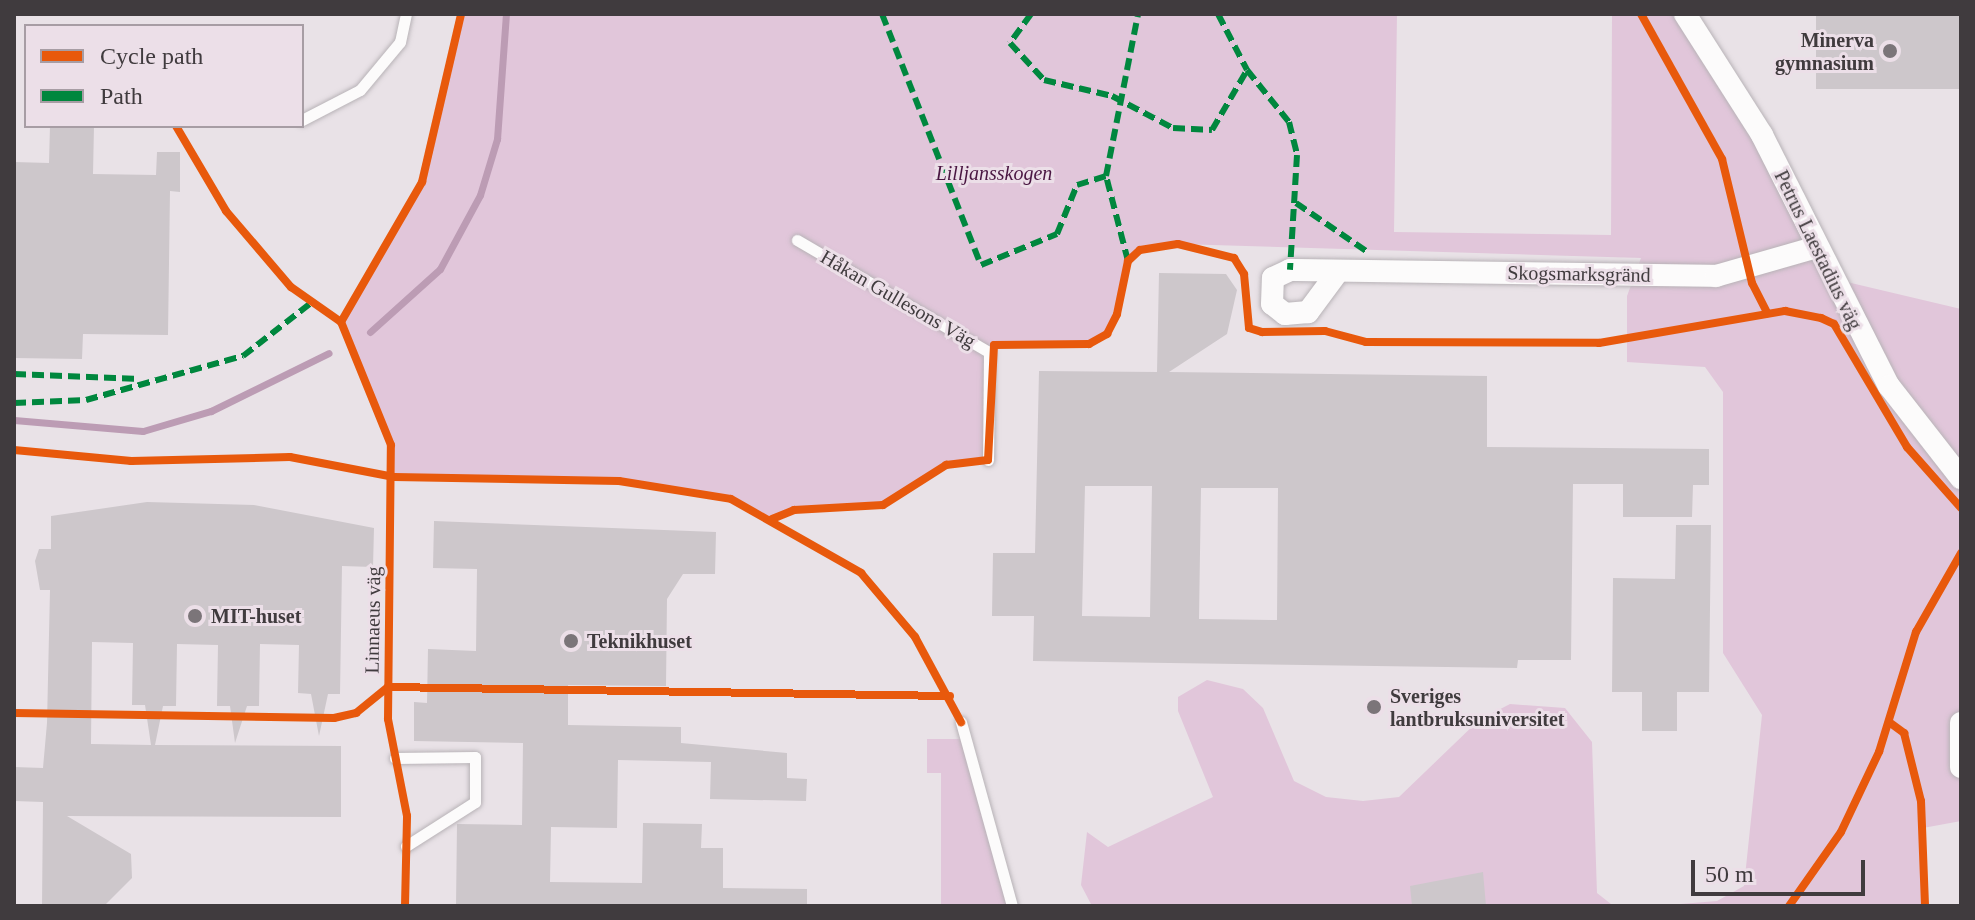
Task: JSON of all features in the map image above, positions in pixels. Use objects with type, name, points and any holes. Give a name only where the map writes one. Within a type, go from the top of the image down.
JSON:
[{"type":"street","name":"Petrus Laestadius väg","points":[[1685,14],[1762,135],[1889,386],[1961,478]]},
{"type":"street","name":"Skogsmarksgränd","points":[[1337,273],[1716,276],[1817,247]]},
{"type":"street","points":[[1961,723],[1961,767]]},
{"type":"lane","points":[[304,119],[360,90],[400,42],[406,14]]},
{"type":"lane","name":"Håkan Gullesons Väg","points":[[797,240],[989,352],[988,460]]},
{"type":"lane","points":[[961,722],[1012,906]]},
{"type":"lane","points":[[395,758],[475,757],[475,802],[406,846]]},
{"type":"green space","name":"Lilljansskogen","points":[[461,14],[1397,14],[1394,232],[1611,235],[1612,14],[1685,14],[1830,278],[1961,309],[1961,821],[1923,828],[1921,906],[1656,906],[1717,901],[1744,886],[1762,715],[1723,653],[1723,392],[1705,367],[1627,362],[1627,296],[1641,258],[1178,244],[1141,250],[1128,262],[1107,334],[1089,344],[993,346],[988,460],[946,465],[899,498],[862,509],[794,510],[772,519],[731,499],[619,481],[394,477],[387,426],[341,322],[422,182]]},
{"type":"green space","points":[[1207,680],[1243,689],[1263,708],[1294,781],[1326,797],[1363,801],[1399,797],[1479,720],[1510,704],[1565,708],[1592,742],[1597,893],[1611,904],[1651,906],[1092,906],[1081,885],[1087,832],[1108,847],[1213,797],[1178,711],[1178,697]]},
{"type":"green space","points":[[927,739],[965,739],[1012,906],[941,906],[941,773],[927,773]]},
{"type":"building","name":"Minerva gymnasium","points":[[1816,14],[1961,14],[1961,89],[1816,89]]},
{"type":"building","points":[[50,128],[94,128],[93,174],[156,175],[157,152],[180,152],[180,192],[170,191],[168,335],[83,334],[82,359],[14,358],[14,162],[49,163]]},
{"type":"building","points":[[1159,273],[1226,274],[1237,290],[1227,334],[1169,372],[1487,376],[1487,447],[1709,449],[1709,485],[1693,485],[1692,517],[1623,517],[1623,484],[1573,484],[1571,660],[1518,660],[1517,668],[1033,661],[1034,616],[992,616],[993,553],[1035,553],[1039,371],[1157,372]],"holes":[[[1085,486],[1152,486],[1150,617],[1082,616]],[[1201,488],[1278,488],[1277,620],[1199,619]]]},
{"type":"building","name":"MIT-huset","points":[[147,502],[254,505],[374,528],[373,567],[342,566],[340,694],[328,694],[319,736],[311,694],[298,693],[299,645],[260,644],[259,706],[247,706],[235,743],[230,706],[217,706],[218,645],[177,644],[176,706],[163,706],[155,745],[341,746],[341,817],[67,816],[131,854],[132,878],[104,906],[42,906],[43,802],[14,801],[14,767],[43,768],[50,590],[40,590],[35,561],[39,549],[51,549],[51,516]],"holes":[[[92,642],[133,643],[132,705],[145,705],[151,745],[91,744]]]},
{"type":"building","points":[[434,521],[716,532],[715,574],[683,574],[667,599],[666,686],[568,685],[568,725],[681,727],[681,743],[787,753],[787,778],[807,779],[806,801],[710,799],[711,762],[618,760],[617,828],[551,827],[550,882],[642,883],[643,823],[702,824],[701,848],[723,848],[723,888],[807,889],[807,906],[456,906],[457,824],[522,825],[523,743],[414,741],[414,702],[427,703],[428,649],[476,651],[477,569],[433,568]]},
{"type":"building","points":[[1676,525],[1711,525],[1709,692],[1677,692],[1677,731],[1642,731],[1642,692],[1612,692],[1613,578],[1675,579]]},
{"type":"building","points":[[1483,872],[1486,906],[1412,906],[1410,886]]},
{"type":"waterway","points":[[370,332],[440,269],[480,195],[497,139],[506,14]]},
{"type":"waterway","points":[[14,420],[143,431],[211,411],[329,353]]},
{"type":"marked path","points":[[882,14],[981,265],[1057,234],[1077,185],[1106,176]]},
{"type":"marked path","points":[[1031,14],[1010,43],[1044,80],[1112,96],[1173,128],[1212,130],[1247,70]]},
{"type":"marked path","points":[[1128,261],[1106,176],[1138,14]]},
{"type":"marked path","points":[[1218,14],[1247,70],[1289,122],[1297,155],[1290,270]]},
{"type":"marked path","points":[[1296,203],[1366,251]]},
{"type":"marked path","points":[[14,403],[86,400],[243,356],[312,302]]},
{"type":"marked path","points":[[14,374],[140,379]]},
{"type":"cycle path","name":"Linnaeus väg","points":[[405,906],[407,816],[388,719],[391,445],[341,322],[422,182],[461,14]]},
{"type":"cycle path","points":[[1641,14],[1722,159],[1752,283],[1767,313]]},
{"type":"cycle path","points":[[177,128],[226,211],[291,287],[341,322]]},
{"type":"cycle path","points":[[772,519],[794,510],[883,505],[946,465],[988,460],[994,345],[1089,344],[1107,334],[1117,314],[1128,261],[1140,250],[1178,244],[1234,258],[1244,274],[1249,328],[1262,332],[1325,331],[1366,342],[1599,343],[1785,311],[1821,318],[1834,324],[1907,447],[1961,508]]},
{"type":"cycle path","points":[[14,450],[131,461],[290,457],[394,477],[619,481],[731,499],[861,573],[915,637],[961,722]]},
{"type":"cycle path","points":[[1789,906],[1841,832],[1879,752],[1916,632],[1961,553]]},
{"type":"cycle path","name":"Linnaeus väg","points":[[14,713],[334,718],[356,713],[388,687],[950,696]]},
{"type":"cycle path","points":[[1889,722],[1904,733],[1921,801],[1925,906]]},
{"type":"place","name":"Minerva gymnasium","points":[[1890,51]]},
{"type":"place","name":"MIT-huset","points":[[195,616]]},
{"type":"place","name":"Teknikhuset","points":[[571,641]]},
{"type":"place","name":"Sveriges lantbruksuniversitet","points":[[1374,707]]}]
